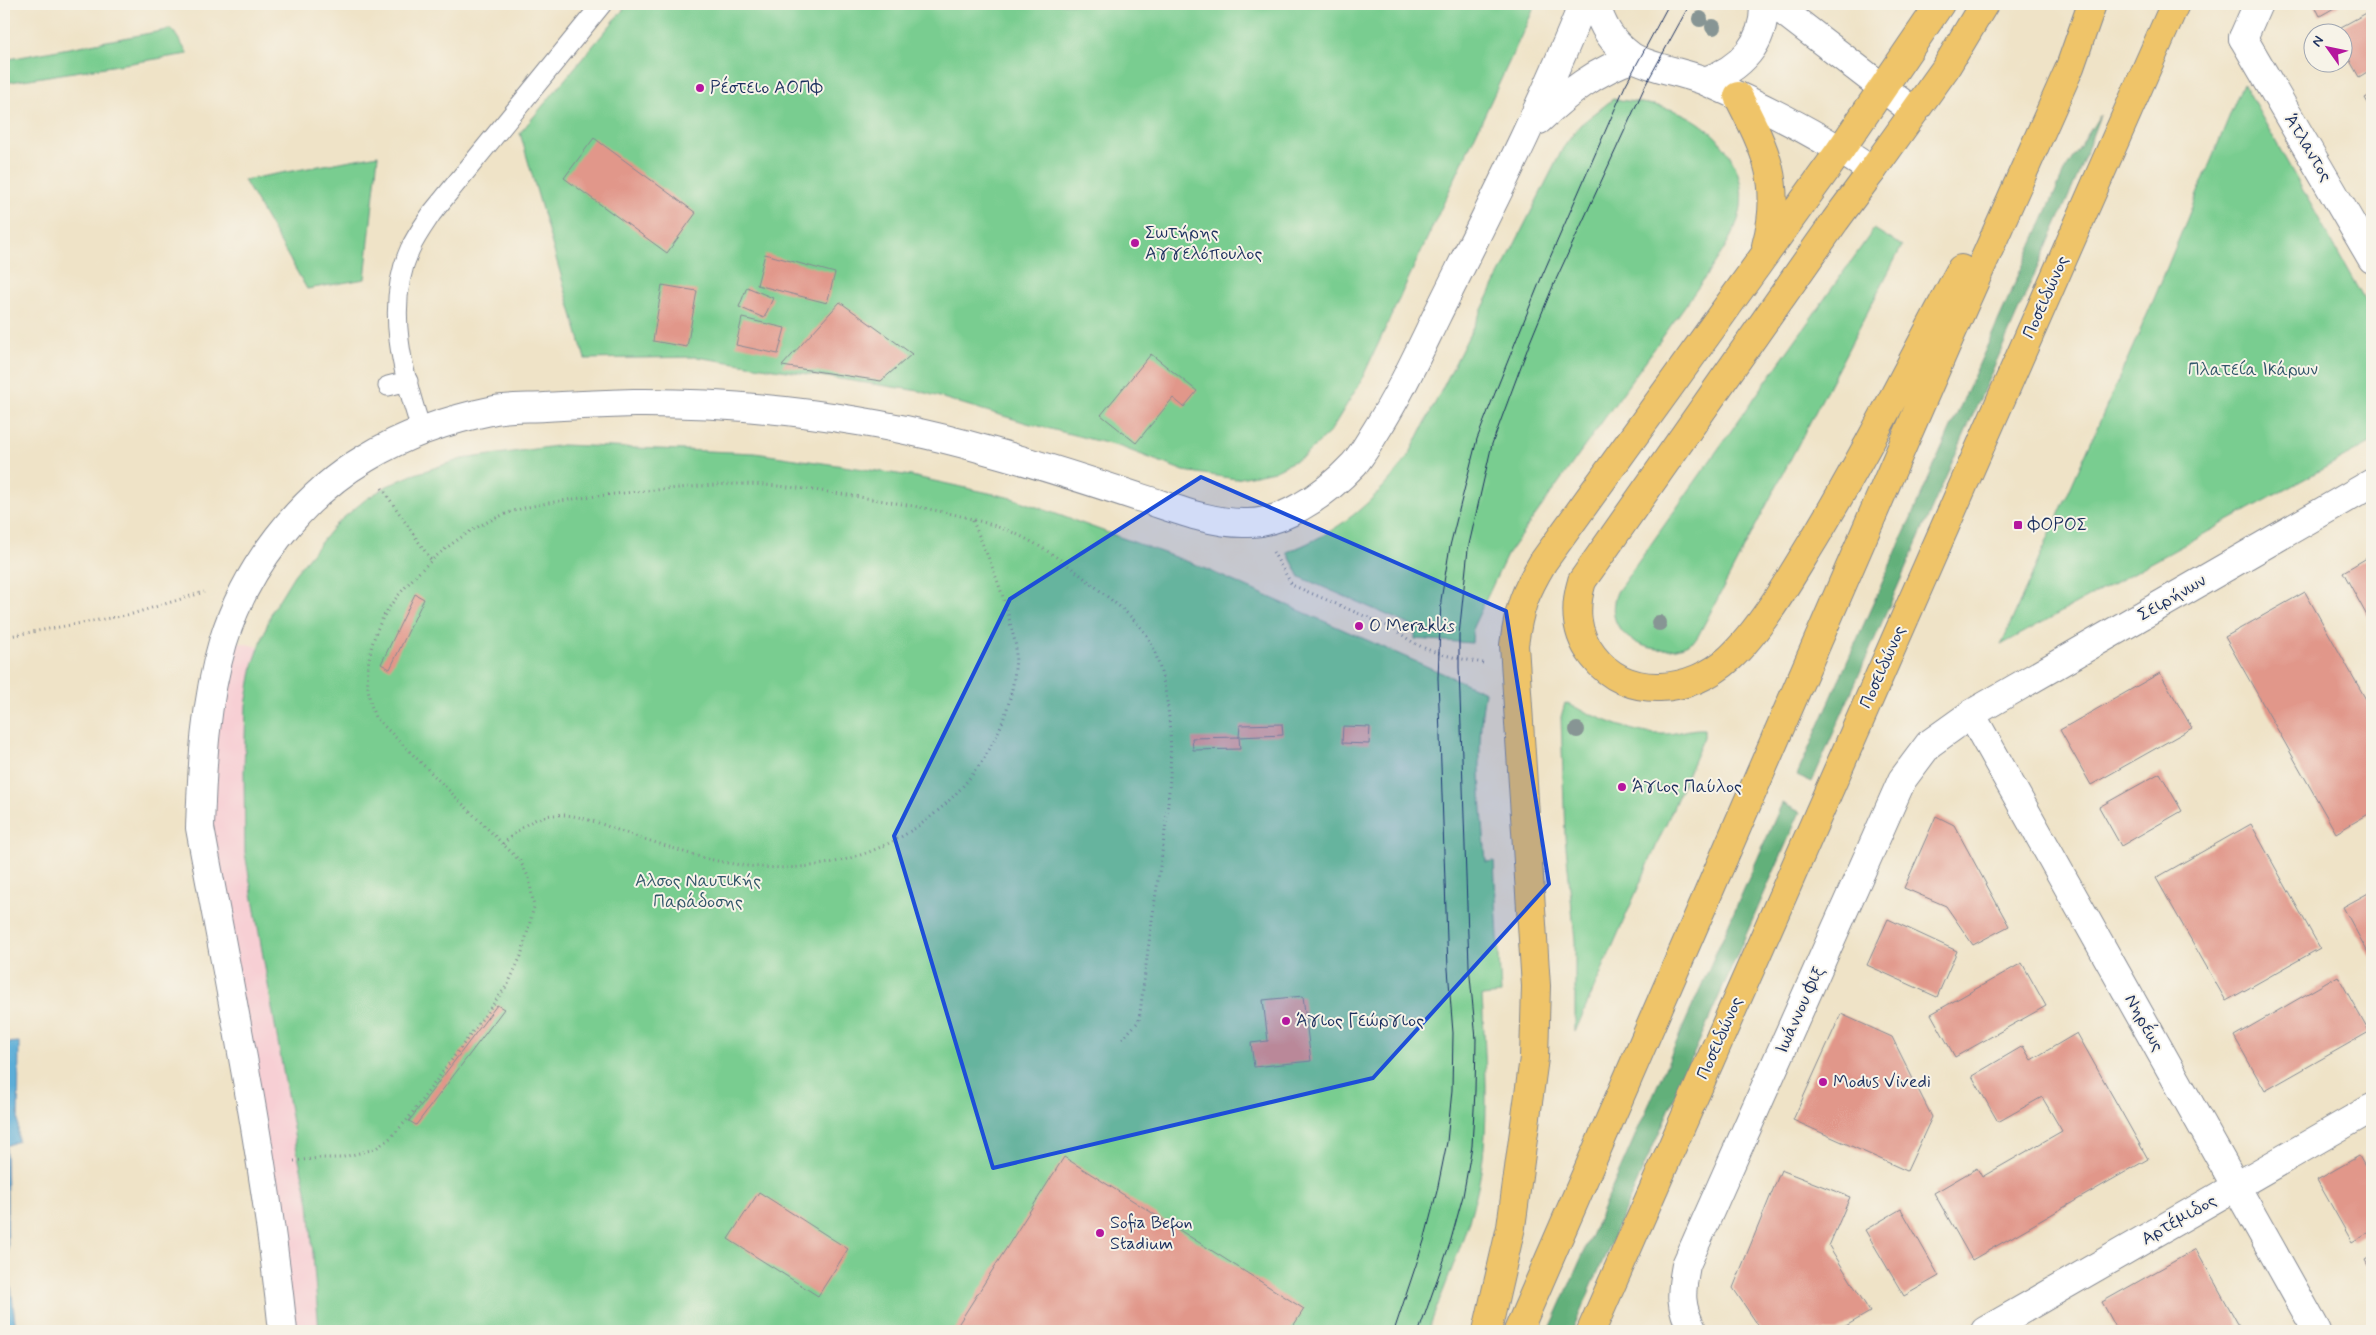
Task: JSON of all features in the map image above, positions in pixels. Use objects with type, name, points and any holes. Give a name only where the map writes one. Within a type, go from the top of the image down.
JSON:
[{"type":"main road","points":[[1487,1331],[1512,1227],[1534,1058],[1536,986],[1514,645],[1519,608],[1526,591],[1543,562],[1841,149],[1940,4]]},
{"type":"main road","points":[[1984,4],[1944,70],[1829,229],[1582,581],[1576,601],[1581,635],[1599,664],[1613,676],[1644,687],[1675,686],[1693,682],[1729,658],[1747,638],[1787,583],[1824,523],[2070,67]]},
{"type":"main road","points":[[1518,1331],[1945,348],[2070,67],[2092,4]]},
{"type":"main road","name":"Ποσειδώνος","points":[[1591,1331],[2176,4]]},
{"type":"main road","points":[[1738,96],[1767,158],[1773,182],[1772,226],[1763,257]]},
{"type":"street","points":[[282,1331],[274,1248],[261,1157],[200,828],[202,775],[212,684],[224,639],[241,597],[264,558],[293,521],[325,488],[363,459],[403,438],[499,409],[590,404],[660,403],[741,406],[906,430],[984,449],[1216,519],[1243,523],[1266,521],[1302,507],[1354,464],[1390,408],[1530,128],[1583,4]]},
{"type":"street","points":[[1596,4],[1600,21],[1608,34],[1634,58],[1705,81],[1738,96],[1841,149],[1872,171]]},
{"type":"street","points":[[1705,81],[1725,74],[1738,64],[1751,49],[1764,18],[1764,4]]},
{"type":"street","points":[[1774,4],[1914,112]]},
{"type":"street","name":"Άτλαντος","points":[[2258,4],[2242,38],[2372,259]]},
{"type":"street","points":[[1530,128],[1567,94],[1592,76],[1614,64],[1634,58]]},
{"type":"street","name":"Σειρήνων","points":[[1972,714],[2372,483]]},
{"type":"street","name":"Νηρέως","points":[[1972,714],[2234,1187],[2317,1331]]},
{"type":"street","name":"Ιωάννου Φιξ","points":[[1693,1331],[1684,1316],[1681,1294],[1686,1265],[1902,780],[1928,744],[1972,714]]},
{"type":"street","name":"Αρτέμιδος","points":[[1985,1331],[2372,1108]]},
{"type":"lane","points":[[422,432],[410,395],[397,325],[396,305],[399,286],[410,249],[432,213],[602,4]]},
{"type":"lane","points":[[388,386],[408,381]]},
{"type":"path","points":[[378,481],[431,560]]},
{"type":"path","points":[[291,1162],[320,1158],[340,1158],[358,1154],[375,1149],[390,1138],[407,1120],[508,984],[521,956],[534,907],[530,878],[520,861],[375,717],[368,699],[368,666],[372,641],[380,621],[410,580],[431,560],[447,547],[481,526],[527,508],[592,496],[745,484],[824,491],[912,506],[972,520],[1012,533],[1042,547],[1064,562],[1133,619],[1151,644],[1164,685],[1171,730],[1168,812],[1139,1021],[1122,1039]]},
{"type":"path","points":[[502,844],[523,826],[541,818],[553,815],[574,816],[595,820],[690,854],[758,868],[796,868],[826,864],[869,853],[913,828],[948,801],[986,758],[1004,720],[1012,688],[1016,649],[1006,606],[998,578],[972,520]]},
{"type":"path","points":[[1272,549],[1292,585],[1397,630],[1405,638],[1438,655],[1491,664]]},
{"type":"path","points":[[4,637],[132,614],[204,592]]},
{"type":"highlighted area","points":[[1201,477],[1506,611],[1549,884],[1373,1078],[993,1168],[894,836],[1010,599]]},
{"type":"shaded area","points":[[224,639],[259,647],[253,665],[246,705],[244,772],[245,853],[297,1151],[309,1203],[319,1331],[283,1331],[200,828]]},
{"type":"green space","points":[[628,4],[1536,4],[1360,383],[1330,432],[1304,456],[1274,471],[1236,479],[1184,471],[1121,447],[1027,423],[919,391],[696,357],[585,359],[520,133]]},
{"type":"green space","points":[[172,29],[188,54],[4,83],[4,60]]},
{"type":"green space","name":"Πλατεία Ικάρων","points":[[2243,83],[2372,314],[2372,442],[2001,645],[2154,299]]},
{"type":"green space","points":[[1613,99],[1653,105],[1676,111],[1692,118],[1706,128],[1729,154],[1736,169],[1741,185],[1738,220],[1727,243],[1704,279],[1507,555],[1473,627],[1472,643],[1415,639],[1415,628],[1408,624],[1300,577],[1287,552],[1323,535],[1355,514],[1369,502],[1408,457],[1563,148],[1580,125]]},
{"type":"green space","points":[[2100,115],[2078,175],[1812,782],[1797,775],[2065,170]]},
{"type":"green space","points":[[378,155],[365,279],[307,289],[244,180]]},
{"type":"green space","points":[[1874,229],[1902,246],[1697,638],[1683,646],[1668,649],[1652,648],[1637,643],[1625,635],[1616,623],[1613,609],[1617,592]]},
{"type":"green space","name":"Αλσος Ναυτικής Παράδοσης","points":[[563,445],[755,453],[911,476],[1012,498],[1194,564],[1485,692],[1480,734],[1481,798],[1486,862],[1494,861],[1501,994],[1482,996],[1486,1106],[1484,1149],[1477,1191],[1458,1252],[1428,1331],[319,1331],[309,1203],[297,1151],[245,853],[244,772],[246,705],[253,665],[272,611],[294,575],[336,524],[365,500],[387,486],[412,475],[462,459]]},
{"type":"green space","points":[[1565,703],[1612,723],[1637,731],[1667,734],[1704,729],[1704,737],[1575,1032],[1575,941],[1565,836],[1561,717]]},
{"type":"green space","points":[[1782,803],[1800,812],[1572,1331],[1549,1331]]},
{"type":"water","points":[[19,1042],[18,1141],[6,1146],[8,1258],[16,1331],[4,1331],[4,1043]]},
{"type":"building","points":[[2314,4],[2341,4],[2320,16]]},
{"type":"building","points":[[2372,10],[2372,69],[2359,77],[2354,68],[2354,22],[2350,22]]},
{"type":"building","points":[[2372,94],[2372,110],[2365,98]]},
{"type":"building","points":[[594,138],[696,213],[667,253],[564,178]]},
{"type":"building","points":[[765,254],[835,273],[827,303],[757,285]]},
{"type":"building","points":[[662,285],[697,291],[687,347],[653,341]]},
{"type":"building","points":[[747,287],[773,298],[764,318],[739,307]]},
{"type":"building","points":[[840,302],[912,354],[881,381],[782,366]]},
{"type":"building","points":[[742,318],[785,328],[778,354],[736,345]]},
{"type":"building","points":[[1151,354],[1197,391],[1184,407],[1173,398],[1136,443],[1101,415]]},
{"type":"building","points":[[2372,555],[2372,625],[2343,572]]},
{"type":"building","points":[[2305,592],[2372,710],[2372,812],[2336,833],[2225,637]]},
{"type":"building","points":[[415,594],[424,599],[390,669],[381,664]]},
{"type":"building","points":[[2160,673],[2192,728],[2091,785],[2060,730]]},
{"type":"building","points":[[1282,724],[1283,735],[1239,737],[1240,725]]},
{"type":"building","points":[[1343,726],[1370,727],[1369,744],[1342,743]]},
{"type":"building","points":[[1239,737],[1240,749],[1193,750],[1192,738]]},
{"type":"building","points":[[2160,773],[2182,811],[2121,846],[2099,807]]},
{"type":"building","points":[[1936,816],[1954,825],[2009,926],[1973,945],[1946,906],[1904,888]]},
{"type":"building","points":[[2251,824],[2320,948],[2226,1001],[2156,878]]},
{"type":"building","points":[[2372,891],[2372,960],[2343,907]]},
{"type":"building","points":[[1888,919],[1957,951],[1937,997],[1867,965]]},
{"type":"building","points":[[2022,963],[2046,1006],[1955,1057],[1931,1014]]},
{"type":"building","points":[[2338,976],[2369,1032],[2265,1091],[2234,1036]]},
{"type":"building","name":"Άγιος Γεώργιος","points":[[1303,996],[1311,1061],[1254,1067],[1251,1043],[1268,1041],[1263,1000]]},
{"type":"building","points":[[497,1005],[504,1009],[416,1125],[409,1121]]},
{"type":"building","points":[[1841,1014],[1892,1037],[1932,1117],[1907,1171],[1793,1120]]},
{"type":"building","points":[[2077,1033],[2148,1159],[1972,1260],[1934,1193],[1977,1168],[1982,1177],[2062,1131],[2042,1097],[1998,1122],[1972,1076],[2023,1046],[2031,1060]]},
{"type":"building","points":[[2359,1156],[2372,1179],[2372,1230],[2352,1242],[2317,1180]]},
{"type":"building","name":"Sofia Befon Stadium","points":[[1064,1157],[1304,1309],[1290,1331],[954,1331]]},
{"type":"building","points":[[1781,1170],[1850,1197],[1829,1246],[1870,1312],[1837,1331],[1762,1331],[1733,1288]]},
{"type":"building","points":[[759,1192],[848,1249],[818,1296],[728,1239]]},
{"type":"building","points":[[1901,1209],[1939,1276],[1904,1296],[1865,1230]]},
{"type":"building","points":[[2196,1249],[2242,1331],[2118,1331],[2102,1302]]},
{"type":"building","points":[[2372,1256],[2372,1273],[2365,1260]]},
{"type":"tram line","points":[[1394,1331],[1424,1241],[1437,1191],[1447,1142],[1452,1090],[1453,1033],[1448,969],[1438,678],[1441,600],[1450,546],[1477,439],[1542,276],[1625,86],[1669,4]]},
{"type":"tram line","points":[[1419,1331],[1450,1243],[1463,1196],[1472,1146],[1476,1039],[1469,966],[1459,667],[1459,635],[1468,549],[1492,444],[1530,342],[1553,286],[1646,84],[1690,4]]},
{"type":"place","name":"Ρέστειο ΑΟΠΦ","points":[[700,88]]},
{"type":"place","name":"Σωτήρης Αγγελόπουλος","points":[[1135,243]]},
{"type":"place","name":"ΦΟΡΟΣ","points":[[2018,525]]},
{"type":"place","name":"O Meraklis","points":[[1359,626]]},
{"type":"place","name":"Άγιος Παύλος","points":[[1622,787]]},
{"type":"place","name":"Άγιος Γεώργιος","points":[[1286,1021]]},
{"type":"place","name":"Modus Vivedi","points":[[1823,1082]]},
{"type":"place","name":"Sofia Befon Stadium","points":[[1100,1233]]}]
